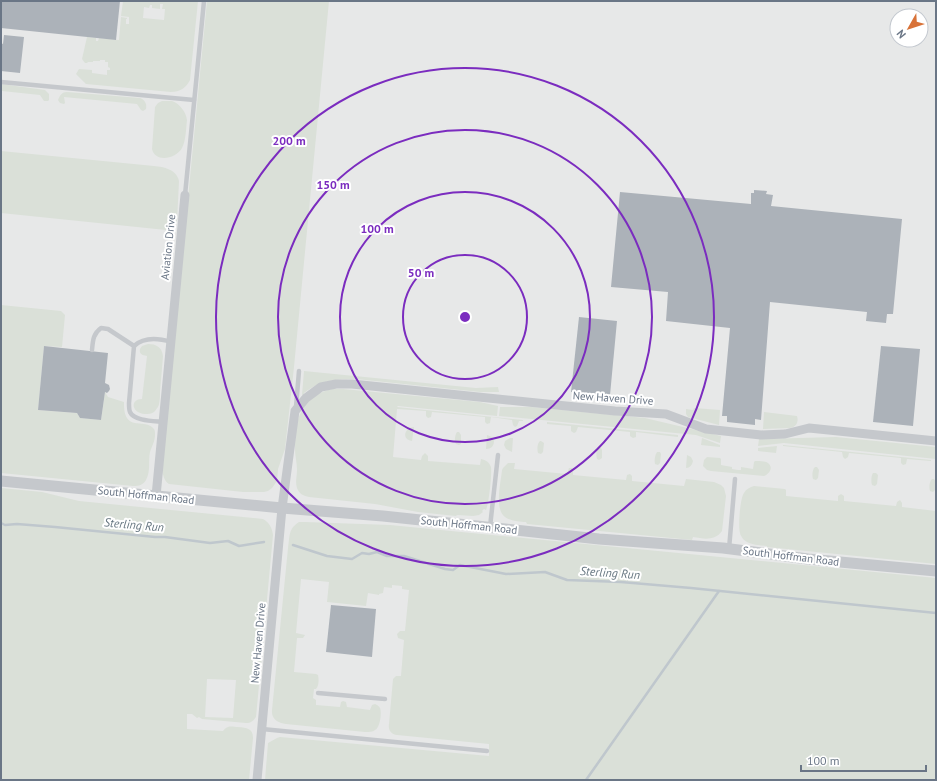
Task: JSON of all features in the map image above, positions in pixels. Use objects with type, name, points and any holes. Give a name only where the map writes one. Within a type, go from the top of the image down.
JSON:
[{"type":"street","name":"Aviation Drive","points":[[156,496],[185,195]]},
{"type":"street","name":"New Haven Drive","points":[[257,780],[282,508],[295,411],[306,398],[321,387],[343,384],[666,414],[706,428],[762,435],[785,434],[809,428],[936,441]]},
{"type":"street","name":"South Hoffman Road","points":[[1,481],[282,508],[383,516],[599,539],[729,549],[808,559],[936,571]]},
{"type":"lane","name":"Aviation Drive","points":[[185,195],[204,1]]},
{"type":"lane","points":[[1,82],[194,100]]},
{"type":"lane","points":[[92,350],[93,339],[96,332],[101,328],[108,329],[134,346]]},
{"type":"lane","points":[[134,346],[148,339],[162,339],[171,342]]},
{"type":"lane","points":[[134,346],[129,403],[130,412],[133,416],[139,419],[163,422]]},
{"type":"lane","points":[[295,411],[299,371]]},
{"type":"lane","points":[[490,527],[498,455]]},
{"type":"lane","points":[[729,549],[735,479]]},
{"type":"lane","points":[[318,693],[385,700]]},
{"type":"lane","points":[[262,729],[487,751]]},
{"type":"shaded area","points":[[1,1],[936,1],[936,780],[1,780]]},
{"type":"shaded area","points":[[123,1],[198,1],[190,80],[185,87],[171,92],[86,84],[76,74],[79,69],[92,70],[92,73],[107,75],[107,70],[110,70],[110,68],[108,67],[108,62],[105,62],[105,60],[85,63],[82,59],[87,37],[96,38],[96,41],[98,41],[99,38],[119,40],[121,17],[127,18],[126,24],[129,24],[129,17],[121,16]],"holes":[[[160,4],[163,4],[162,9],[165,9],[164,20],[143,18],[144,7],[149,8],[150,5],[152,5],[152,8],[160,9]]]},
{"type":"shaded area","points":[[207,1],[329,1],[285,449],[278,469],[277,481],[272,488],[264,492],[243,492],[169,484],[163,476],[162,469]]},
{"type":"shaded area","points":[[1,84],[45,90],[49,94],[49,100],[44,101],[40,95],[2,91]]},
{"type":"shaded area","points":[[67,92],[140,98],[145,102],[146,109],[143,111],[141,110],[137,104],[64,97],[65,103],[60,103],[58,100],[60,95]]},
{"type":"shaded area","points":[[162,101],[172,101],[178,104],[184,111],[187,120],[182,148],[175,155],[166,158],[157,156],[152,149],[155,107]]},
{"type":"shaded area","points":[[1,151],[154,166],[169,169],[175,174],[179,181],[177,222],[173,228],[166,230],[1,213]]},
{"type":"shaded area","points":[[1,305],[61,311],[65,315],[62,347],[44,346],[38,410],[77,413],[80,418],[101,420],[105,392],[108,397],[124,402],[127,418],[135,423],[150,426],[155,431],[149,455],[148,473],[144,483],[133,486],[1,473]]},
{"type":"shaded area","points":[[148,344],[158,347],[163,356],[159,405],[151,414],[145,414],[140,413],[135,409],[134,403],[135,401],[142,399],[147,356],[141,354],[140,349],[142,346]]},
{"type":"shaded area","points":[[304,371],[476,388],[498,387],[499,392],[480,392],[349,379],[328,381],[316,385],[302,395]]},
{"type":"shaded area","points":[[332,389],[480,402],[498,406],[497,416],[397,407],[523,420],[519,421],[515,427],[512,420],[491,417],[490,423],[487,424],[485,422],[485,417],[432,412],[431,417],[428,418],[426,416],[426,411],[397,409],[393,457],[421,460],[425,453],[428,456],[428,461],[480,465],[481,459],[486,461],[491,467],[491,482],[486,510],[484,509],[479,515],[456,516],[418,512],[375,504],[309,497],[300,493],[296,486],[297,467],[295,452],[298,420],[303,408],[310,400],[318,394]]},
{"type":"shaded area","points":[[500,407],[531,407],[645,418],[721,436],[720,443],[696,435],[499,416]]},
{"type":"shaded area","points":[[694,408],[720,410],[719,425],[688,417],[686,414],[686,409],[693,410]]},
{"type":"shaded area","points":[[764,412],[797,416],[798,418],[794,427],[763,429]]},
{"type":"shaded area","points":[[547,422],[678,435],[678,437],[636,432],[636,437],[633,438],[630,436],[630,432],[578,427],[574,433],[571,431],[571,426],[547,424]]},
{"type":"shaded area","points":[[414,427],[412,441],[406,438],[405,434],[409,428]]},
{"type":"shaded area","points":[[457,432],[461,435],[461,444],[459,445],[456,444],[455,441]]},
{"type":"shaded area","points":[[487,435],[492,437],[494,441],[492,447],[486,449]]},
{"type":"shaded area","points":[[836,437],[936,447],[936,459],[784,443],[758,446],[759,439]]},
{"type":"shaded area","points":[[513,438],[512,452],[506,449],[504,445],[505,441]]},
{"type":"shaded area","points":[[702,438],[720,445],[720,447],[701,445]]},
{"type":"shaded area","points":[[540,441],[544,443],[543,452],[541,454],[538,453],[537,450]]},
{"type":"shaded area","points":[[783,445],[931,461],[907,459],[906,464],[903,465],[901,463],[901,458],[849,453],[848,457],[845,459],[842,452]]},
{"type":"shaded area","points":[[600,446],[602,450],[602,458],[599,460],[597,459],[596,452],[597,448]]},
{"type":"shaded area","points":[[777,446],[776,453],[758,451],[758,448]]},
{"type":"shaded area","points":[[657,452],[660,452],[661,454],[660,463],[658,465],[655,464]]},
{"type":"shaded area","points":[[687,455],[691,457],[693,461],[691,466],[686,468]]},
{"type":"shaded area","points":[[707,457],[720,458],[721,465],[732,467],[732,469],[741,470],[741,467],[753,469],[755,461],[762,461],[767,462],[771,469],[768,474],[764,476],[711,471],[707,470],[703,466],[704,460]]},
{"type":"shaded area","points":[[508,463],[515,463],[514,469],[567,474],[569,468],[572,468],[573,475],[626,480],[627,475],[630,474],[632,476],[632,481],[684,486],[686,479],[714,482],[724,488],[726,496],[722,531],[713,538],[705,539],[693,537],[692,540],[527,524],[526,522],[512,520],[505,517],[502,513],[499,502],[502,470]]},
{"type":"shaded area","points":[[815,467],[819,470],[818,478],[816,480],[813,479],[812,476]]},
{"type":"shaded area","points":[[873,473],[878,475],[877,484],[875,486],[872,485]]},
{"type":"shaded area","points":[[932,479],[936,482],[935,490],[933,492],[930,491],[929,488]]},
{"type":"shaded area","points":[[754,486],[785,489],[786,496],[838,501],[838,496],[841,494],[844,496],[844,501],[896,506],[897,502],[900,500],[902,507],[936,511],[936,564],[767,547],[748,542],[743,539],[740,534],[739,525],[741,501],[746,490]]},
{"type":"shaded area","points":[[1,488],[42,492],[79,501],[263,519],[269,524],[273,535],[256,717],[252,722],[246,723],[202,719],[199,717],[197,718],[192,714],[187,714],[187,729],[223,731],[226,728],[232,727],[251,730],[253,738],[249,780],[1,780]],"holes":[[[207,679],[236,680],[233,718],[205,717]]]},
{"type":"shaded area","points":[[299,522],[390,525],[936,578],[936,780],[265,780],[268,743],[280,737],[489,756],[489,744],[397,735],[390,731],[389,726],[393,679],[396,676],[401,676],[404,640],[398,638],[397,634],[400,631],[405,631],[409,590],[402,589],[402,586],[392,585],[392,588],[384,587],[383,593],[379,595],[368,593],[366,606],[327,602],[329,582],[301,579],[296,633],[305,635],[303,638],[297,638],[294,672],[318,675],[319,680],[317,688],[314,689],[313,698],[316,700],[316,705],[340,707],[341,702],[343,701],[346,702],[347,707],[370,710],[372,705],[378,705],[381,713],[377,729],[372,732],[365,732],[286,724],[278,722],[274,718],[272,710],[289,536],[293,527]]},
{"type":"building","points":[[1,1],[120,1],[116,40],[1,28]]},
{"type":"building","points":[[4,35],[24,37],[20,73],[1,71],[1,43],[3,44]]},
{"type":"building","points":[[754,190],[767,191],[766,194],[773,195],[771,206],[902,219],[893,314],[887,314],[886,323],[866,321],[867,312],[770,302],[761,420],[755,419],[755,425],[727,422],[727,416],[722,416],[730,328],[666,321],[668,292],[611,287],[620,192],[751,204],[751,193],[754,193]]},
{"type":"building","points":[[579,317],[617,321],[610,395],[571,392]]},
{"type":"building","points":[[44,346],[108,353],[105,383],[109,385],[110,389],[107,393],[105,392],[101,420],[80,418],[77,413],[38,410]]},
{"type":"building","points":[[881,346],[920,349],[913,426],[873,422]]},
{"type":"building","points":[[331,605],[376,609],[372,657],[326,652]]},
{"type":"waterway","name":"Sterling Run","points":[[1,523],[5,525],[17,524],[165,537],[210,543],[228,541],[239,546],[264,542]]},
{"type":"waterway","name":"Sterling Run","points":[[293,545],[327,556],[352,559],[362,553],[369,554],[377,552],[387,556],[404,556],[445,569],[453,570],[460,565],[506,574],[545,572],[567,580],[621,582],[691,588],[936,613]]},
{"type":"waterway","points":[[586,780],[719,591]]}]
